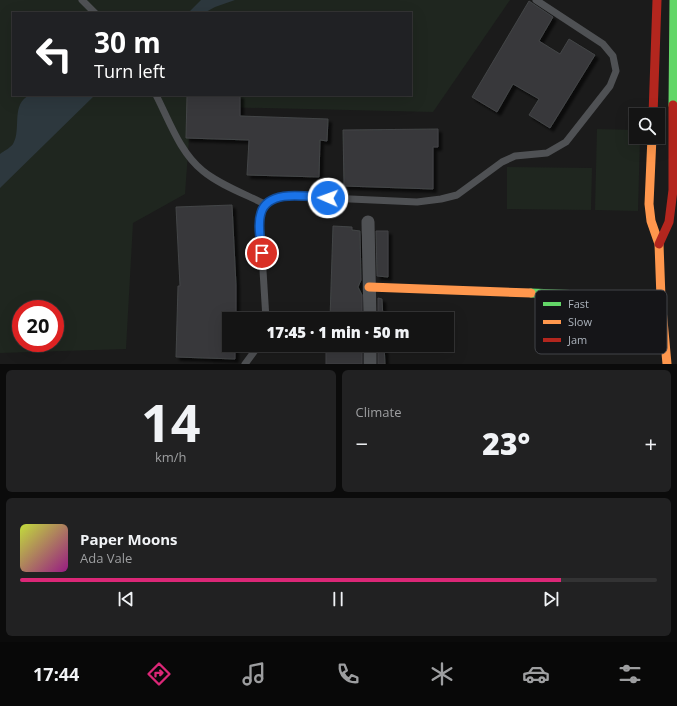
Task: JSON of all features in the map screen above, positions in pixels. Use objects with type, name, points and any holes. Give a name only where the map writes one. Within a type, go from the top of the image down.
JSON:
[{"type":"street","points":[[652,108],[657,0]]},
{"type":"street","points":[[659,244],[669,222],[675,191],[674,0]]},
{"type":"street","points":[[652,144],[649,204],[651,221],[659,244],[661,290]]},
{"type":"street","points":[[368,222],[370,312]]},
{"type":"street","points":[[369,287],[535,293]]},
{"type":"street","points":[[370,352],[370,364]]},
{"type":"street","points":[[666,354],[667,364]]},
{"type":"lane","points":[[82,0],[94,12]]},
{"type":"lane","points":[[266,312],[260,222],[261,213],[265,204],[273,199],[284,196],[417,202],[441,199],[457,195],[502,162],[515,156],[547,154],[566,142],[610,86],[616,71],[613,56],[603,44],[536,0]]},
{"type":"lane","points":[[157,96],[191,160],[203,171],[217,180],[265,204]]},
{"type":"lane","points":[[245,364],[254,352]]},
{"type":"shaded area","points":[[0,0],[510,0],[433,112],[217,107],[190,125],[185,194],[133,223],[126,349],[64,351],[64,300],[12,300],[12,352],[32,352],[0,353]]},
{"type":"shaded area","points":[[201,0],[235,0],[206,12],[189,12]]},
{"type":"shaded area","points":[[28,96],[94,96],[0,188],[0,154],[13,144],[17,131],[18,111],[20,104]]},
{"type":"shaded area","points":[[597,129],[629,130],[629,144],[640,144],[638,211],[595,210]]},
{"type":"shaded area","points":[[507,167],[592,168],[591,210],[507,209]]},
{"type":"building","points":[[529,1],[553,17],[539,41],[560,54],[569,39],[595,55],[550,128],[529,115],[539,99],[513,84],[497,112],[472,97]]},
{"type":"building","points":[[187,96],[240,96],[240,116],[328,119],[327,141],[320,140],[319,177],[247,175],[249,140],[186,138]]},
{"type":"building","points":[[438,129],[438,147],[433,147],[433,189],[344,186],[343,130]]},
{"type":"building","points":[[232,205],[236,312],[222,312],[222,352],[235,352],[235,359],[176,357],[178,286],[180,286],[176,207]]},
{"type":"building","points":[[333,226],[352,227],[352,230],[360,231],[361,280],[358,287],[362,295],[362,312],[330,312]]},
{"type":"building","points":[[376,231],[388,231],[388,277],[377,276]]},
{"type":"building","points":[[378,298],[382,299],[383,312],[378,312]]},
{"type":"building","points":[[326,352],[362,352],[362,364],[326,364]]},
{"type":"building","points":[[378,352],[384,352],[385,364],[378,364]]},
{"type":"traffic: fast","points":[[673,105],[674,0]]},
{"type":"traffic: fast","points":[[531,293],[535,293]]},
{"type":"traffic: slow","points":[[652,144],[649,204],[651,221],[659,244],[661,290]]},
{"type":"traffic: slow","points":[[369,287],[531,293]]},
{"type":"traffic: slow","points":[[666,354],[667,364]]},
{"type":"traffic: jam","points":[[653,108],[657,0]]},
{"type":"traffic: jam","points":[[659,244],[669,222],[673,190],[673,105]]},
{"type":"route","points":[[262,253],[260,222],[261,213],[265,204],[273,199],[284,196],[328,198]]}]
